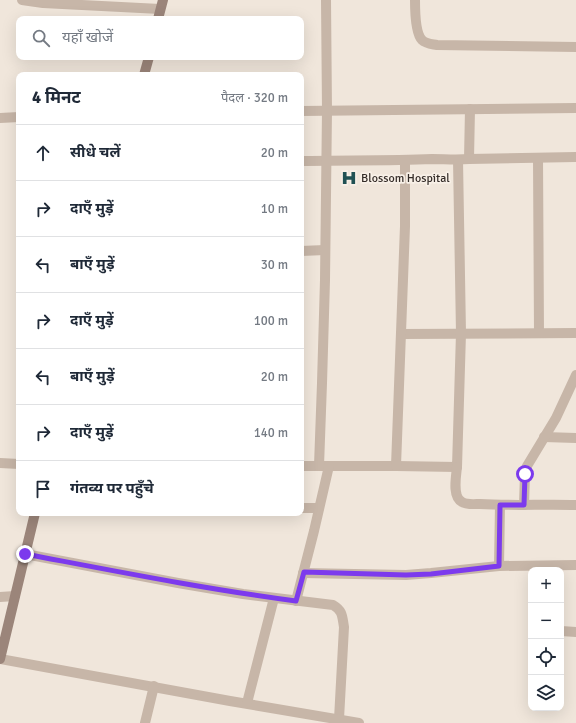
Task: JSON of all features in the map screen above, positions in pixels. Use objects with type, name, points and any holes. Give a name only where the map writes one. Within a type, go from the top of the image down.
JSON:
[{"type":"street","points":[[22,0],[43,3],[160,9]]},
{"type":"street","points":[[296,601],[319,508],[324,466],[322,383],[326,160],[326,0]]},
{"type":"street","points":[[415,0],[416,26],[422,40],[428,44],[576,47]]},
{"type":"street","points":[[145,72],[148,60]]},
{"type":"street","points":[[304,111],[576,108]]},
{"type":"street","points":[[469,159],[470,109]]},
{"type":"street","points":[[0,118],[16,118]]},
{"type":"street","points":[[304,161],[458,160],[576,157]]},
{"type":"street","points":[[538,158],[539,333]]},
{"type":"street","points":[[396,466],[405,226],[405,160]]},
{"type":"street","points":[[458,160],[461,333],[455,488],[457,496],[462,502],[469,504],[576,504]]},
{"type":"street","points":[[304,251],[325,250]]},
{"type":"street","points":[[401,334],[576,333]]},
{"type":"street","points":[[524,505],[526,470],[556,418],[576,375]]},
{"type":"street","points":[[544,437],[576,438]]},
{"type":"street","points":[[0,463],[16,464]]},
{"type":"street","points":[[304,466],[457,467]]},
{"type":"street","points":[[499,566],[500,505]]},
{"type":"street","points":[[304,508],[319,508]]},
{"type":"street","points":[[35,516],[0,659],[359,723]]},
{"type":"street","points":[[25,554],[178,583],[339,608],[342,614],[344,627],[339,719]]},
{"type":"street","points":[[551,567],[576,565]]},
{"type":"street","points":[[304,572],[406,575],[431,574],[499,566],[528,567]]},
{"type":"street","points":[[0,597],[15,596]]},
{"type":"street","points":[[247,704],[274,598]]},
{"type":"street","points":[[564,631],[576,632]]},
{"type":"street","points":[[145,723],[154,686]]},
{"type":"place","name":"Blossom Hospital","points":[[349,178]]},
{"type":"route","points":[[25,554],[178,583],[296,601],[304,572],[406,575],[431,574],[499,566],[500,505],[524,505],[525,474]]}]
